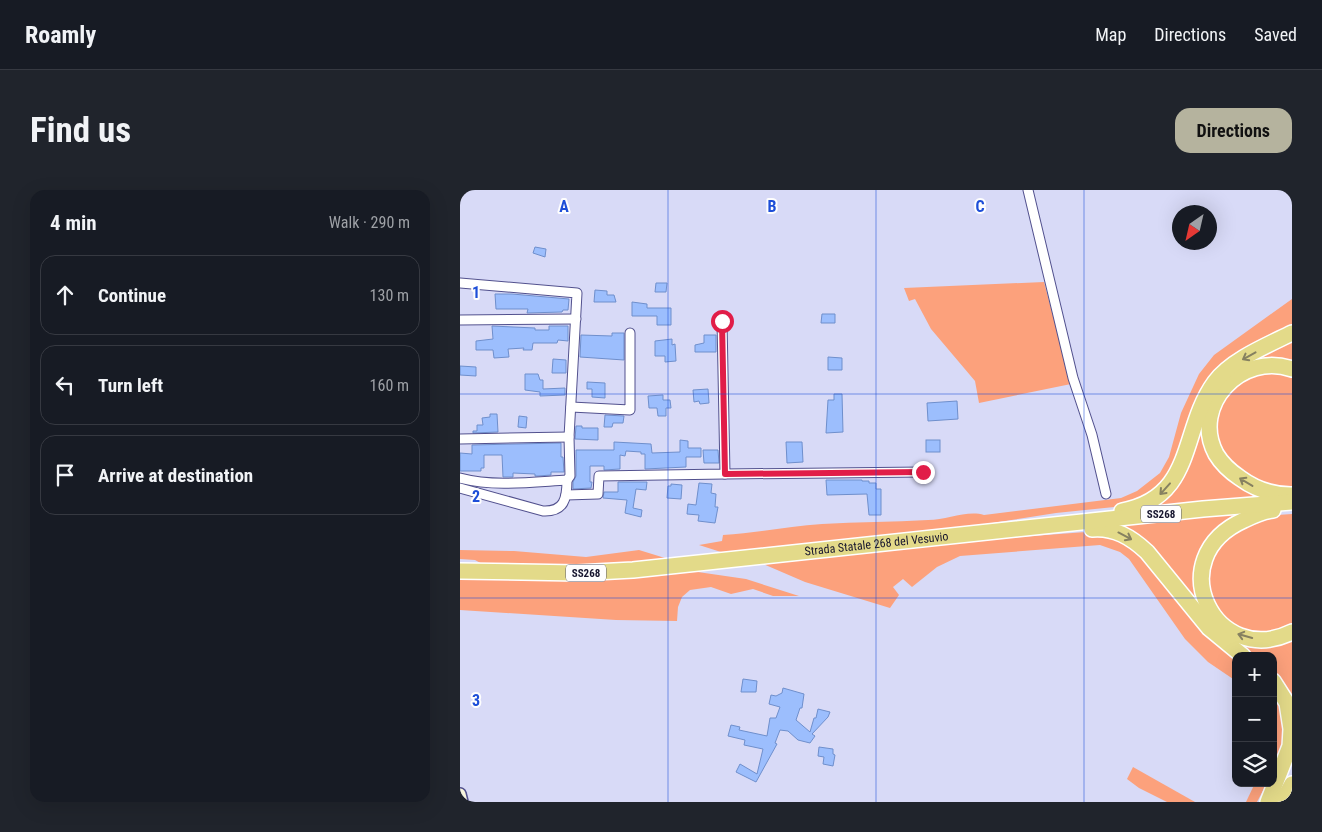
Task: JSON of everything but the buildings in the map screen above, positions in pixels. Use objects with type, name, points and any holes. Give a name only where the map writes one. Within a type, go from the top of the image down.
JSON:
[{"type":"highway","points":[[1035,527],[1069,518],[1125,510],[1153,501],[1166,490],[1177,473],[1200,412],[1215,382],[1224,372],[1242,360],[1292,333]]},
{"type":"highway","points":[[1292,369],[1273,364],[1256,366],[1240,373],[1219,394],[1212,408],[1210,425],[1215,452],[1233,473],[1248,484],[1264,491],[1277,495],[1292,495]]},
{"type":"highway","name":"Strada Statale 268 del Vesuvio","points":[[460,570],[577,573],[633,570],[1203,509],[1292,502]]},
{"type":"highway","points":[[1292,509],[1268,510],[1233,525],[1211,547],[1201,570],[1201,590],[1207,605],[1216,618],[1240,636],[1264,640],[1292,632]]},
{"type":"highway","points":[[1008,530],[1044,531],[1098,528],[1111,529],[1123,534],[1147,552],[1209,628],[1238,652]]},
{"type":"highway","points":[[1269,802],[1290,746],[1291,729],[1287,703],[1277,687]]},
{"type":"highway","points":[[1269,802],[1292,760]]},
{"type":"street","points":[[1028,190],[1073,378],[1092,435],[1106,494]]},
{"type":"street","points":[[460,283],[577,293],[569,438],[571,470],[570,476],[566,480],[566,495],[559,508],[553,512],[543,511],[460,488]]},
{"type":"street","points":[[460,320],[576,319]]},
{"type":"street","points":[[722,321],[725,474]]},
{"type":"street","points":[[571,407],[630,410],[630,333]]},
{"type":"street","points":[[460,438],[569,438]]},
{"type":"street","points":[[566,495],[598,494],[598,476],[923,472]]},
{"type":"street","points":[[460,478],[499,483],[566,480]]},
{"type":"street","points":[[460,794],[462,802]]},
{"type":"shaded area","points":[[1044,282],[1071,384],[979,403],[975,381],[931,329],[915,299],[909,301],[904,288]]},
{"type":"shaded area","points":[[1292,299],[1292,325],[1226,361],[1208,378],[1198,396],[1169,476],[1152,494],[1124,506],[1056,513],[966,527],[779,548],[724,553],[699,545],[722,541],[723,535],[797,526],[935,520],[964,514],[984,515],[1121,498],[1137,491],[1160,473],[1169,457],[1181,413],[1199,374],[1214,355]]},
{"type":"shaded area","points":[[1292,336],[1292,364],[1260,362],[1234,370],[1216,387],[1207,410],[1206,434],[1214,459],[1232,480],[1260,496],[1148,508],[1172,487],[1179,476],[1185,464],[1203,410],[1217,383],[1224,375],[1242,362]]},
{"type":"shaded area","points":[[1278,370],[1292,374],[1292,492],[1255,483],[1226,460],[1214,430],[1218,404],[1246,376]]},
{"type":"shaded area","points":[[1245,512],[1224,522],[1206,539],[1201,554],[1200,566],[1202,605],[1262,646],[1281,643],[1292,637],[1292,706],[1277,681],[1277,652],[1246,652],[1118,526]]},
{"type":"shaded area","points":[[1292,514],[1292,627],[1276,634],[1243,632],[1217,612],[1206,574],[1218,543],[1264,516]]},
{"type":"shaded area","points":[[1099,531],[1127,544],[1141,557],[1205,633],[1232,655],[1232,678],[1208,662],[1185,639],[1129,559],[1120,552],[1100,545],[960,556],[937,567],[912,587],[903,579],[893,587],[899,595],[890,608],[805,582],[761,563],[968,541]]},
{"type":"shaded area","points":[[460,550],[514,551],[586,557],[639,550],[665,558],[552,566],[484,565],[475,560],[460,559]]},
{"type":"shaded area","points":[[684,570],[746,579],[799,596],[773,596],[753,589],[731,594],[711,587],[690,590],[682,597],[678,607],[677,621],[616,620],[460,610],[460,577]]},
{"type":"shaded area","points":[[1277,698],[1285,724],[1283,750],[1277,764]]},
{"type":"shaded area","points":[[1133,767],[1195,802],[1167,802],[1139,788],[1127,779]]},
{"type":"shaded area","points":[[1253,787],[1265,787],[1257,802],[1246,802]]},
{"type":"route","points":[[722,321],[725,474],[923,472]]}]
